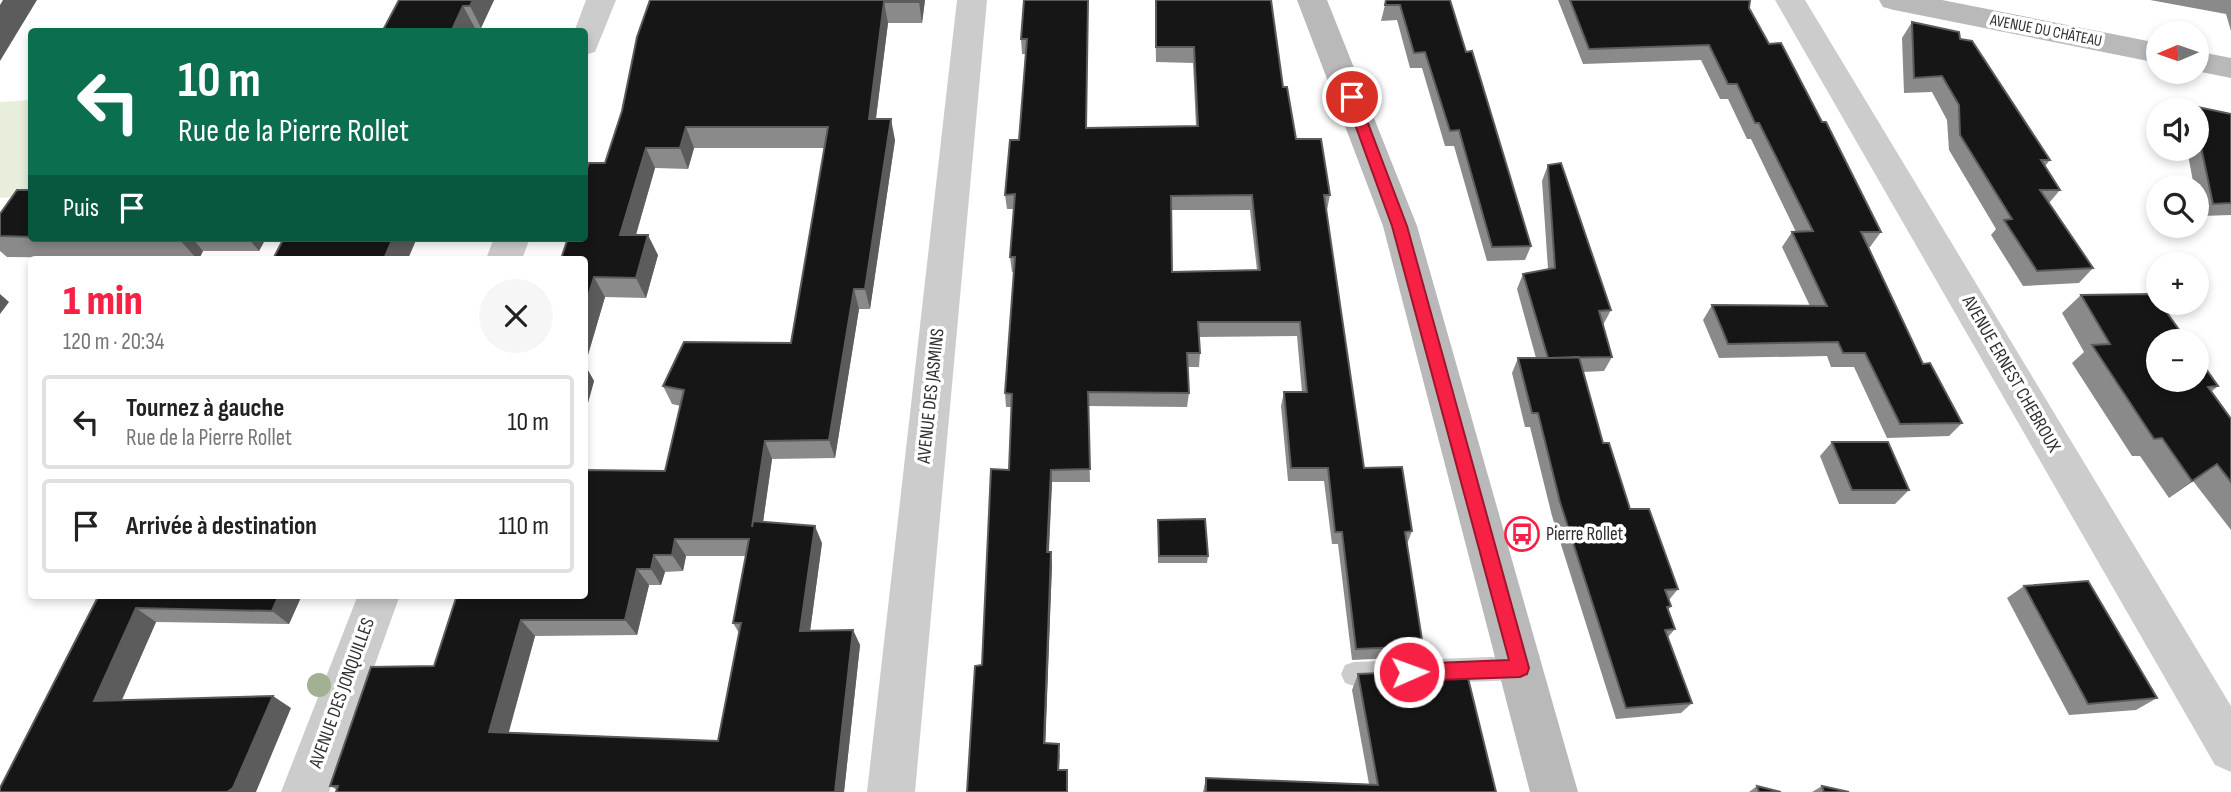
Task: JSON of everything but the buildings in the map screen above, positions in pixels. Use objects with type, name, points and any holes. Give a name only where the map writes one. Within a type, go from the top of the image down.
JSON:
[{"type":"street","points":[[588,34],[601,0]]},
{"type":"street","name":"AVENUE DES JASMINS","points":[[891,792],[972,0]]},
{"type":"street","points":[[1312,0],[1400,226],[1554,792]]},
{"type":"street","name":"AVENUE ERNEST CHEBROUX","points":[[1790,0],[2231,749]]},
{"type":"street","name":"AVENUE DU CHÂTEAU","points":[[1894,0],[2146,51]]},
{"type":"street","points":[[2209,64],[2231,68]]},
{"type":"street","name":"AVENUE DES JONQUILLES","points":[[305,792],[377,599]]},
{"type":"lane","points":[[1354,674],[1520,668]]},
{"type":"green space","points":[[28,100],[28,189],[24,196],[0,198],[0,102]]},
{"type":"place","name":"Pierre Rollet","points":[[1522,534]]},
{"type":"route","points":[[1352,97],[1400,226],[1520,668],[1409,672]]}]
